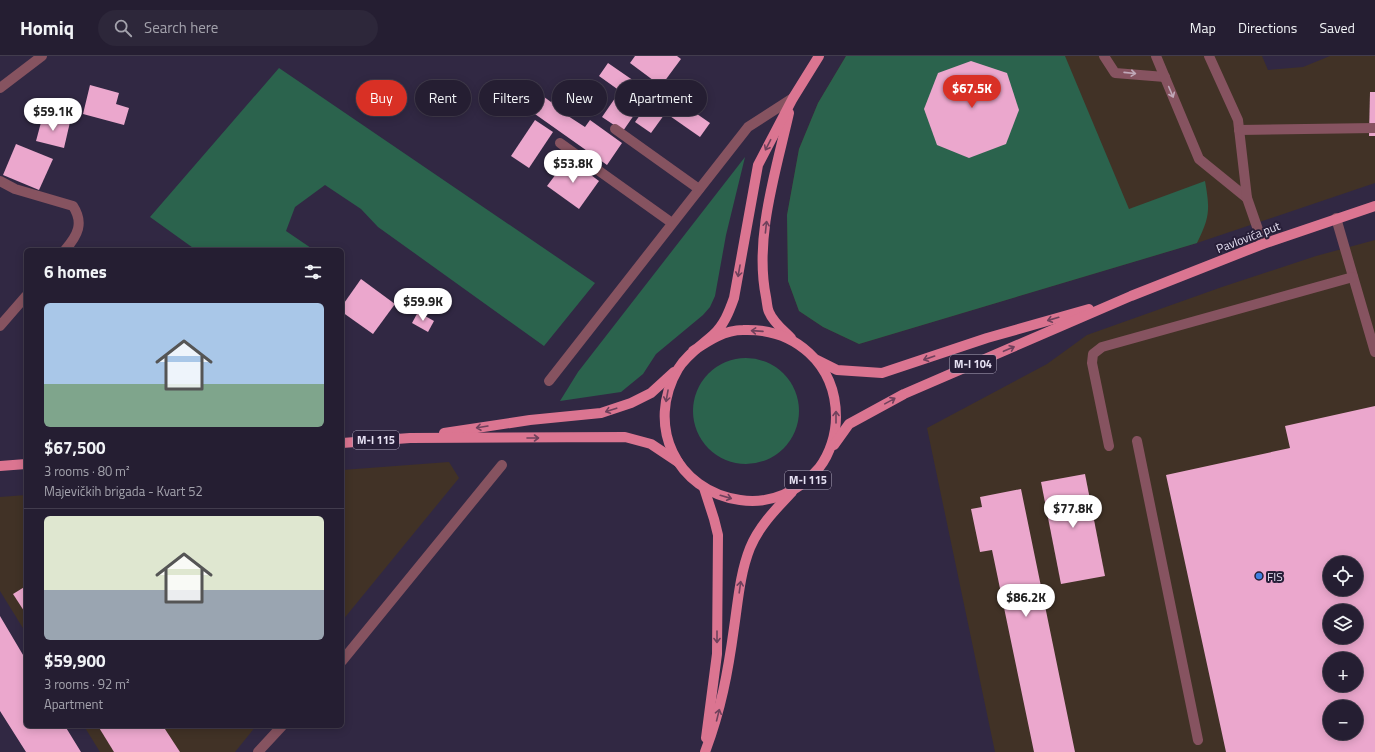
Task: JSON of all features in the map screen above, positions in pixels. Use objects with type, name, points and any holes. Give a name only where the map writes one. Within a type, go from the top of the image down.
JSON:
[{"type":"main road","name":"M-I 115","points":[[410,438],[530,420],[601,413],[631,403],[651,393],[678,368],[693,351],[714,334],[727,317],[734,298],[758,165],[793,98],[820,56]]},
{"type":"main road","name":"M-I 115","points":[[793,98],[768,202],[764,245],[763,281],[769,312],[775,322],[793,341]]},
{"type":"main road","name":"Pavlovića put","points":[[1131,296],[1263,244],[1375,206]]},
{"type":"main road","name":"M-I 104","points":[[816,360],[837,370],[882,373],[987,338],[1131,296]]},
{"type":"main road","name":"M-I 104","points":[[829,451],[849,424],[904,394],[1131,296]]},
{"type":"main road","name":"M-I 115","points":[[678,368],[668,390],[664,415],[667,440],[678,462],[690,477],[704,488],[725,498],[748,501],[772,499],[793,490],[808,480],[820,467],[829,451],[836,428],[836,404],[829,380],[816,360],[806,349],[793,341],[768,331],[741,330],[715,336],[693,351]]},
{"type":"main road","name":"M-I 115","points":[[344,443],[410,438],[625,437],[651,444],[678,462]]},
{"type":"main road","points":[[0,466],[24,464]]},
{"type":"main road","points":[[704,488],[718,535],[717,654],[705,752]]},
{"type":"main road","points":[[705,752],[716,724],[723,694],[742,575],[750,548],[758,532],[768,518],[793,490]]},
{"type":"street","points":[[0,88],[42,56]]},
{"type":"street","points":[[1104,56],[1114,73],[1165,77]]},
{"type":"street","points":[[1156,56],[1199,159],[1247,198]]},
{"type":"street","points":[[1208,56],[1238,120],[1247,198],[1263,244]]},
{"type":"street","points":[[549,381],[748,127],[793,98]]},
{"type":"street","points":[[1239,130],[1375,128]]},
{"type":"street","points":[[615,129],[699,189]]},
{"type":"street","points":[[560,143],[672,223]]},
{"type":"street","points":[[0,181],[15,189],[73,206],[79,215],[79,228],[72,242],[67,248]]},
{"type":"street","points":[[1336,218],[1375,352]]},
{"type":"street","points":[[1109,446],[1092,363],[1093,354],[1102,347],[1220,313],[1354,278]]},
{"type":"street","points":[[0,326],[24,298]]},
{"type":"street","points":[[1137,441],[1198,740]]},
{"type":"street","points":[[344,659],[502,465]]},
{"type":"street","points":[[258,752],[280,728]]},
{"type":"shaded area","points":[[846,56],[1262,56],[1268,70],[1303,67],[1330,56],[1375,56],[1375,183],[1197,243],[859,344],[823,327],[799,311],[788,281],[787,215],[799,149],[818,103]]},
{"type":"shaded area","points":[[1375,240],[1375,752],[995,752],[927,428],[1047,364],[1087,335],[1222,287],[1316,256]]},
{"type":"shaded area","points":[[449,462],[459,478],[344,619],[344,470]]},
{"type":"shaded area","points":[[24,495],[24,630],[0,591],[0,497]]},
{"type":"shaded area","points":[[85,728],[254,728],[235,752],[100,752]]},
{"type":"green space","points":[[846,56],[1065,56],[1129,209],[1205,181],[1208,199],[1208,213],[1197,243],[859,344],[823,327],[799,311],[788,281],[787,215],[799,149],[818,103]]},
{"type":"green space","points":[[279,68],[595,283],[544,346],[378,227],[361,209],[325,185],[295,207],[286,231],[311,248],[193,248],[150,217]]},
{"type":"green space","points":[[745,157],[726,235],[715,296],[710,307],[703,315],[656,354],[643,374],[621,392],[560,401],[578,372]]},
{"type":"green space","points":[[746,358],[766,362],[784,373],[795,391],[799,411],[795,431],[784,449],[766,460],[746,464],[726,460],[708,449],[697,431],[693,411],[697,391],[708,373],[726,362]]},
{"type":"building","points":[[635,56],[677,56],[681,59],[665,80],[653,80],[630,63]]},
{"type":"building","points":[[971,61],[1007,73],[1019,110],[1006,144],[969,158],[937,145],[924,109],[938,73]]},
{"type":"building","points":[[608,63],[633,80],[615,80],[615,87],[607,82],[607,80],[599,76]]},
{"type":"building","points":[[90,85],[119,93],[116,104],[129,108],[124,125],[83,114]]},
{"type":"building","points":[[1370,92],[1375,92],[1375,136],[1369,136]]},
{"type":"building","points":[[544,97],[551,102],[552,101],[552,116],[568,116],[585,127],[590,120],[622,143],[607,165],[538,116],[544,116]]},
{"type":"building","points":[[615,98],[615,116],[633,116],[623,131],[602,117],[607,116],[607,110]]},
{"type":"building","points":[[43,115],[70,122],[64,148],[36,141]]},
{"type":"building","points":[[639,116],[663,116],[651,133],[635,122]]},
{"type":"building","points":[[670,116],[700,116],[710,123],[700,137]]},
{"type":"building","points":[[535,120],[553,132],[529,168],[511,156]]},
{"type":"building","points":[[16,144],[53,159],[39,190],[3,175]]},
{"type":"building","points":[[568,158],[599,181],[579,209],[547,186]]},
{"type":"building","points":[[361,279],[395,304],[373,334],[344,313],[344,303]]},
{"type":"building","points":[[418,312],[434,321],[428,332],[412,323]]},
{"type":"building","name":"FIS","points":[[1375,406],[1375,752],[1226,752],[1166,475],[1290,448],[1285,426]]},
{"type":"building","points":[[1085,474],[1105,576],[1061,584],[1041,482]]},
{"type":"building","points":[[1021,489],[1075,752],[1034,752],[992,550],[980,552],[971,509],[982,507],[980,497]]},
{"type":"building","points":[[24,587],[24,611],[13,594]]},
{"type":"building","points":[[0,616],[24,657],[24,728],[66,728],[81,752],[26,752],[0,711]]},
{"type":"building","points":[[99,728],[164,728],[180,752],[114,752]]},
{"type":"place","name":"FIS","points":[[1259,576]]}]
